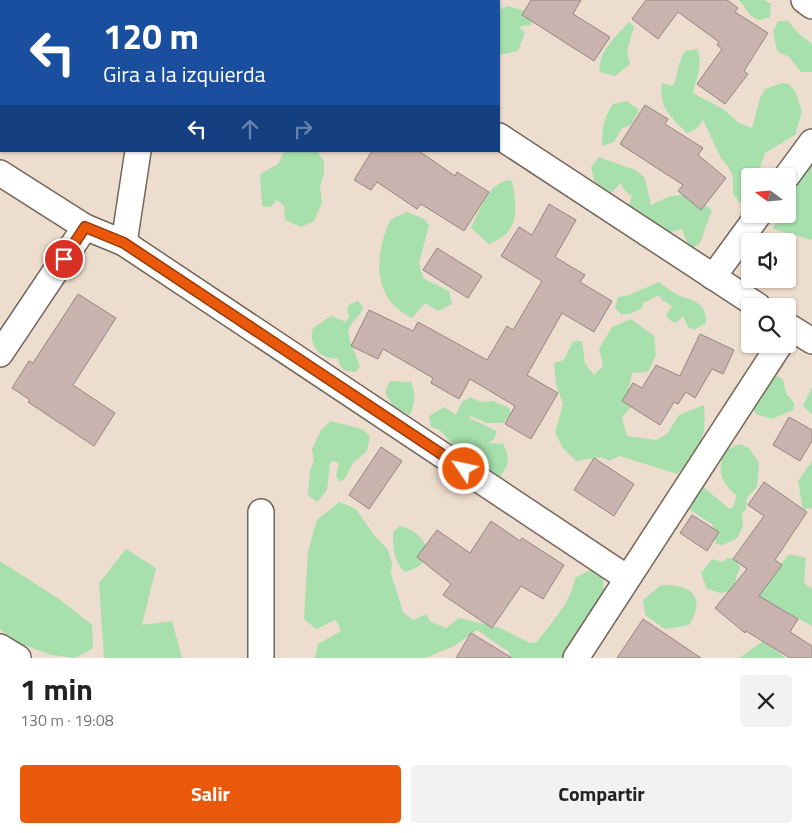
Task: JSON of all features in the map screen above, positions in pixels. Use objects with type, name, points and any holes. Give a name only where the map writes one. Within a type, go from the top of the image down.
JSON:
[{"type":"street","points":[[804,0],[812,6]]},
{"type":"street","points":[[500,137],[745,298]]},
{"type":"street","points":[[793,168],[812,142]]},
{"type":"street","points":[[124,243],[138,152]]},
{"type":"street","points":[[0,173],[85,227],[124,243],[627,578]]},
{"type":"street","points":[[712,277],[752,223]]},
{"type":"street","points":[[0,354],[85,227]]},
{"type":"street","points":[[796,335],[812,341]]},
{"type":"street","points":[[576,658],[772,353]]},
{"type":"street","points":[[261,658],[262,512]]},
{"type":"street","points":[[0,647],[18,658]]},
{"type":"green space","points":[[738,0],[764,0],[771,4],[770,17],[759,20],[748,12]]},
{"type":"green space","points":[[508,6],[530,12],[534,16],[531,25],[518,27],[525,32],[518,51],[500,55],[500,10]]},
{"type":"green space","points":[[778,21],[788,21],[799,34],[812,44],[812,72],[801,72],[789,57],[777,51],[773,31]]},
{"type":"green space","points":[[629,22],[634,27],[627,51],[630,64],[615,76],[600,72],[601,58],[604,52]]},
{"type":"green space","points":[[697,49],[699,54],[700,65],[693,93],[723,109],[739,123],[752,128],[760,98],[765,89],[782,83],[789,84],[795,91],[802,111],[795,135],[765,153],[760,168],[741,168],[741,203],[733,194],[733,177],[721,158],[703,120],[696,129],[687,133],[671,117],[664,105],[661,91],[662,83],[673,86],[685,51]]},
{"type":"green space","points":[[627,101],[639,110],[631,125],[622,128],[614,142],[602,146],[602,134],[607,114],[613,104]]},
{"type":"green space","points":[[284,152],[318,152],[324,162],[324,174],[320,186],[322,203],[314,221],[301,227],[285,220],[284,205],[276,200],[271,207],[262,206],[260,174],[278,164]]},
{"type":"green space","points":[[599,157],[635,170],[645,178],[651,205],[669,197],[683,196],[696,200],[712,210],[700,243],[690,250],[682,229],[667,233],[626,214],[632,196],[625,191],[621,183],[612,192],[603,193],[595,183],[591,167]]},
{"type":"green space","points":[[812,158],[812,240],[796,235],[796,233],[787,233],[773,229],[776,223],[796,223],[796,186]]},
{"type":"green space","points":[[508,180],[512,181],[515,201],[512,226],[507,233],[489,244],[471,228],[489,193],[495,187]]},
{"type":"green space","points":[[407,212],[424,219],[429,225],[419,263],[423,278],[449,291],[452,304],[438,311],[425,303],[412,318],[399,310],[389,299],[383,288],[379,261],[385,233],[391,219]]},
{"type":"green space","points":[[659,282],[676,294],[700,305],[705,312],[706,323],[694,330],[688,327],[683,316],[676,323],[669,320],[666,315],[672,306],[662,300],[659,295],[643,303],[642,308],[630,314],[621,314],[615,308],[618,297],[629,295]]},
{"type":"green space","points":[[358,301],[363,307],[349,330],[350,340],[360,367],[356,372],[343,369],[338,358],[331,358],[320,354],[312,340],[312,334],[313,328],[331,316],[346,322],[349,316],[347,309],[350,304]]},
{"type":"green space","points":[[631,319],[654,336],[656,355],[648,372],[632,373],[628,391],[633,404],[622,418],[627,436],[656,440],[667,434],[679,415],[704,405],[704,426],[700,444],[691,459],[677,474],[620,456],[609,461],[602,457],[576,461],[563,448],[555,433],[563,404],[556,384],[554,363],[564,360],[573,341],[582,341],[585,364],[594,375],[603,366],[599,349],[612,327]]},
{"type":"green space","points":[[777,376],[783,379],[786,393],[794,403],[793,410],[772,419],[756,414],[753,408],[755,403],[761,401],[765,387],[771,378]]},
{"type":"green space","points":[[390,381],[411,382],[414,399],[410,415],[393,406],[385,393]]},
{"type":"green space","points":[[812,387],[812,414],[803,406]]},
{"type":"green space","points":[[470,397],[481,402],[493,401],[509,408],[511,415],[503,423],[487,423],[471,416],[469,418],[497,431],[494,439],[488,443],[503,444],[508,458],[507,466],[499,478],[480,471],[472,459],[461,454],[440,430],[431,427],[429,416],[444,407],[456,415],[462,402]]},
{"type":"green space","points":[[331,421],[362,429],[370,436],[367,451],[353,463],[344,480],[339,481],[336,476],[339,463],[334,461],[330,463],[327,490],[317,502],[308,495],[310,470],[314,461],[312,449],[321,430]]},
{"type":"green space","points":[[739,444],[749,448],[759,463],[757,487],[747,498],[746,509],[742,514],[743,526],[737,538],[723,545],[716,544],[713,525],[689,509],[692,492],[703,487],[730,509],[734,506],[736,495],[721,475],[721,464],[725,451]]},
{"type":"green space","points":[[812,461],[812,508],[803,509],[798,481]]},
{"type":"green space","points":[[339,502],[356,509],[374,535],[388,550],[392,563],[391,574],[403,612],[413,620],[426,614],[431,622],[446,628],[459,618],[500,628],[530,643],[537,642],[560,612],[573,587],[575,578],[588,571],[598,570],[603,577],[604,593],[566,658],[511,658],[509,652],[477,630],[454,646],[425,658],[315,658],[318,644],[341,631],[336,620],[316,629],[304,619],[308,551],[317,520]]},
{"type":"green space","points":[[400,526],[418,535],[426,549],[426,556],[423,562],[416,568],[405,572],[396,559],[394,549],[393,532]]},
{"type":"green space","points":[[126,549],[156,568],[142,625],[172,621],[182,658],[104,658],[99,583]]},
{"type":"green space","points":[[789,554],[806,558],[804,583],[812,589],[812,626],[756,596]]},
{"type":"green space","points":[[727,558],[736,559],[740,568],[732,591],[720,593],[707,589],[701,573],[712,559],[723,562]]},
{"type":"green space","points":[[0,561],[59,599],[92,625],[93,648],[75,658],[52,655],[15,642],[0,629]]},
{"type":"green space","points":[[661,585],[681,587],[693,594],[696,600],[696,607],[689,625],[665,629],[645,615],[643,600]]},
{"type":"green space","points":[[763,641],[786,658],[739,658]]},
{"type":"building","points":[[531,0],[581,0],[573,14],[610,37],[594,61],[522,15]]},
{"type":"building","points":[[646,0],[727,0],[738,8],[735,12],[768,33],[744,71],[748,74],[725,104],[697,84],[722,49],[717,45],[719,42],[678,12],[658,39],[632,19]]},
{"type":"building","points":[[645,105],[668,119],[665,124],[703,148],[698,155],[726,178],[701,210],[678,191],[683,185],[620,144]]},
{"type":"building","points":[[371,152],[420,152],[455,176],[457,172],[489,192],[464,231],[421,204],[417,209],[377,182],[371,190],[354,180]]},
{"type":"building","points":[[549,204],[576,220],[555,257],[585,275],[580,282],[612,301],[594,332],[562,313],[527,375],[558,393],[531,439],[505,424],[515,406],[470,379],[459,399],[431,383],[433,378],[383,349],[378,359],[351,346],[369,310],[413,331],[418,322],[487,360],[507,326],[513,330],[542,281],[501,256],[519,227],[532,235]]},
{"type":"building","points":[[437,248],[482,276],[468,298],[423,270]]},
{"type":"building","points":[[78,294],[116,318],[73,385],[115,413],[94,446],[28,402],[30,400],[12,388],[29,361],[33,363]]},
{"type":"building","points":[[700,334],[734,350],[723,374],[712,369],[695,398],[686,392],[678,404],[674,402],[660,425],[622,401],[633,383],[642,388],[656,365],[680,376]]},
{"type":"building","points":[[789,417],[812,430],[812,441],[800,461],[773,445]]},
{"type":"building","points":[[381,447],[402,461],[369,509],[349,495]]},
{"type":"building","points":[[594,458],[634,484],[614,516],[574,490]]},
{"type":"building","points":[[764,482],[807,512],[775,560],[782,565],[759,596],[798,619],[790,632],[812,646],[812,658],[790,658],[746,631],[745,633],[715,608],[747,569],[733,559],[764,516],[748,505]]},
{"type":"building","points":[[692,515],[719,532],[707,551],[680,533]]},
{"type":"building","points":[[491,521],[520,541],[522,538],[564,565],[543,599],[521,586],[492,628],[443,595],[451,584],[417,557],[437,530],[470,553]]},
{"type":"building","points":[[643,619],[701,658],[617,658]]},
{"type":"building","points":[[471,633],[512,658],[456,658]]},
{"type":"route","points":[[64,259],[85,227],[124,243],[464,469]]}]
